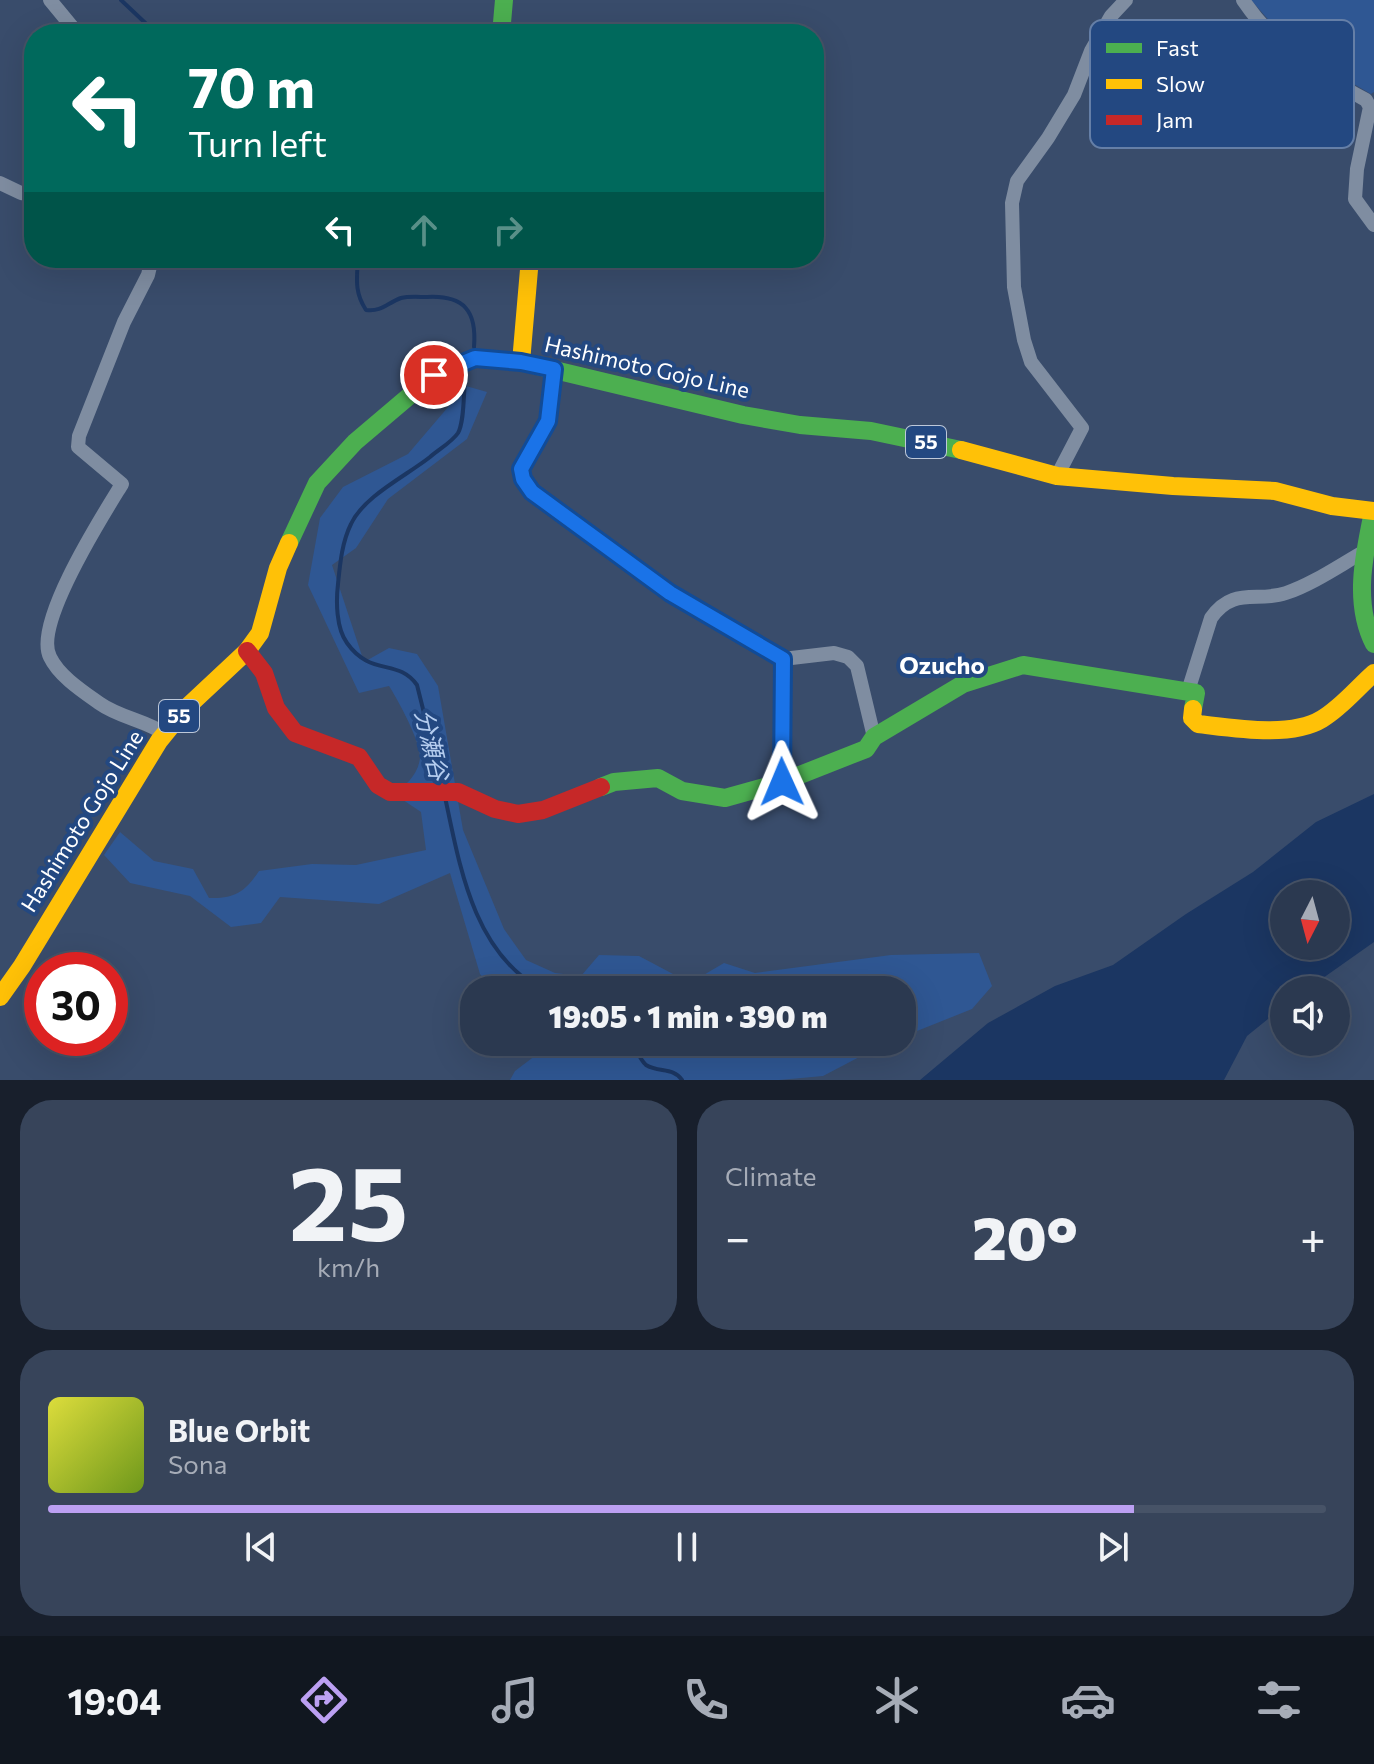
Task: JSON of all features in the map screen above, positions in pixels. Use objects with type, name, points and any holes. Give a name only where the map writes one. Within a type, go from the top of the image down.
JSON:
[{"type":"main road","points":[[502,24],[504,0]]},
{"type":"main road","points":[[521,362],[529,268]]},
{"type":"main road","name":"Hashimoto Gojo Line","points":[[0,997],[165,734],[185,709],[247,651],[260,633],[278,568],[317,483],[355,442],[434,375],[475,358],[554,369],[743,415],[800,425],[871,431],[929,442],[1057,476],[1275,491],[1332,506],[1374,512]]},
{"type":"main road","points":[[1374,512],[1365,551],[1363,606],[1369,636],[1374,644]]},
{"type":"main road","points":[[247,651],[264,673],[276,708],[295,733],[359,757],[378,785],[390,792],[458,792],[495,809],[518,814],[543,810],[614,782],[658,778],[682,791],[725,798],[782,782],[866,749],[874,737],[963,684],[1023,665],[1196,693],[1192,718],[1198,724],[1251,729],[1304,726],[1320,721],[1374,673]]},
{"type":"street","points":[[50,0],[70,24]]},
{"type":"street","points":[[1109,20],[1126,0]]},
{"type":"street","points":[[1243,0],[1259,20]]},
{"type":"street","points":[[1057,476],[1082,428],[1031,362],[1024,340],[1014,287],[1012,203],[1017,181],[1074,95],[1090,54]]},
{"type":"street","points":[[1354,93],[1366,100],[1370,107],[1357,169],[1355,199],[1374,225]]},
{"type":"street","points":[[0,183],[24,193]]},
{"type":"street","points":[[150,268],[124,322],[79,436],[78,447],[122,484],[66,585],[47,632],[48,655],[64,676],[100,704],[165,734]]},
{"type":"street","points":[[554,369],[548,421],[521,469],[523,479],[532,492],[670,593],[783,659],[834,653],[848,657],[857,666],[874,737]]},
{"type":"street","points":[[1188,691],[1211,618],[1218,607],[1237,597],[1285,594],[1365,551]]},
{"type":"street","points":[[782,782],[783,659]]},
{"type":"shaded area","points":[[1251,0],[1374,0],[1374,92],[1371,94],[1354,84],[1354,20],[1269,20]]},
{"type":"shaded area","points":[[466,386],[487,392],[467,439],[388,499],[356,548],[332,565],[364,662],[389,648],[417,654],[438,686],[463,830],[504,929],[526,960],[555,973],[581,976],[482,976],[450,873],[379,904],[280,897],[261,923],[231,927],[190,896],[130,883],[104,855],[120,832],[154,861],[193,869],[209,898],[218,898],[238,893],[259,871],[312,864],[356,865],[426,850],[421,812],[394,794],[411,779],[419,764],[413,732],[389,686],[359,693],[308,585],[320,518],[343,487],[408,454]]},
{"type":"shaded area","points":[[1374,794],[1374,942],[1350,959],[1350,880],[1270,880],[1270,960],[1348,960],[1326,976],[1270,976],[1270,1017],[1247,1036],[1224,1080],[920,1080],[988,1023],[1055,986],[1113,965],[1253,872],[1316,822]]},
{"type":"shaded area","points":[[979,953],[992,986],[972,1009],[916,1031],[916,976],[702,976],[724,963],[755,973],[891,955]]},
{"type":"shaded area","points":[[599,955],[639,956],[677,976],[581,976]]},
{"type":"shaded area","points":[[535,1056],[861,1056],[823,1076],[779,1080],[510,1080],[515,1071]]},
{"type":"waterway","name":"分瀬谷","points":[[121,0],[146,24]]},
{"type":"waterway","name":"分瀬谷","points":[[358,268],[358,291],[366,310],[380,308],[404,297],[440,297],[459,302],[470,315],[474,347]]},
{"type":"waterway","name":"分瀬谷","points":[[442,785],[417,685],[401,672],[365,660],[347,643],[339,622],[337,591],[343,546],[357,514],[365,504],[449,443],[458,433],[466,373]]},
{"type":"waterway","name":"分瀬谷","points":[[445,797],[473,906],[500,954],[522,976]]},
{"type":"waterway","name":"分瀬谷","points":[[639,1056],[646,1065],[674,1073],[682,1080]]},
{"type":"traffic: fast","points":[[502,24],[504,0]]},
{"type":"traffic: fast","points":[[289,543],[317,483],[355,442],[434,375],[475,358],[521,362],[743,415],[800,425],[871,431],[961,450]]},
{"type":"traffic: fast","points":[[1373,512],[1364,562],[1362,596],[1374,644]]},
{"type":"traffic: fast","points":[[601,787],[614,782],[658,778],[682,791],[725,798],[782,782],[866,749],[874,737],[963,684],[1023,665],[1196,693],[1193,709]]},
{"type":"traffic: slow","points":[[521,362],[529,268]]},
{"type":"traffic: slow","points":[[961,450],[1057,476],[1275,491],[1332,506],[1374,511]]},
{"type":"traffic: slow","points":[[0,997],[159,741],[185,709],[247,651],[260,633],[278,568],[289,543]]},
{"type":"traffic: slow","points":[[1193,709],[1192,718],[1198,724],[1262,730],[1294,728],[1322,719],[1374,673]]},
{"type":"traffic: jam","points":[[247,651],[264,673],[276,708],[295,733],[359,757],[378,785],[390,792],[458,792],[495,809],[518,814],[543,810],[601,787]]},
{"type":"district","name":"Ozucho","points":[[942,666]]},
{"type":"route","points":[[434,375],[475,358],[554,369],[548,421],[521,469],[523,479],[532,492],[670,593],[783,659],[782,782]]}]
